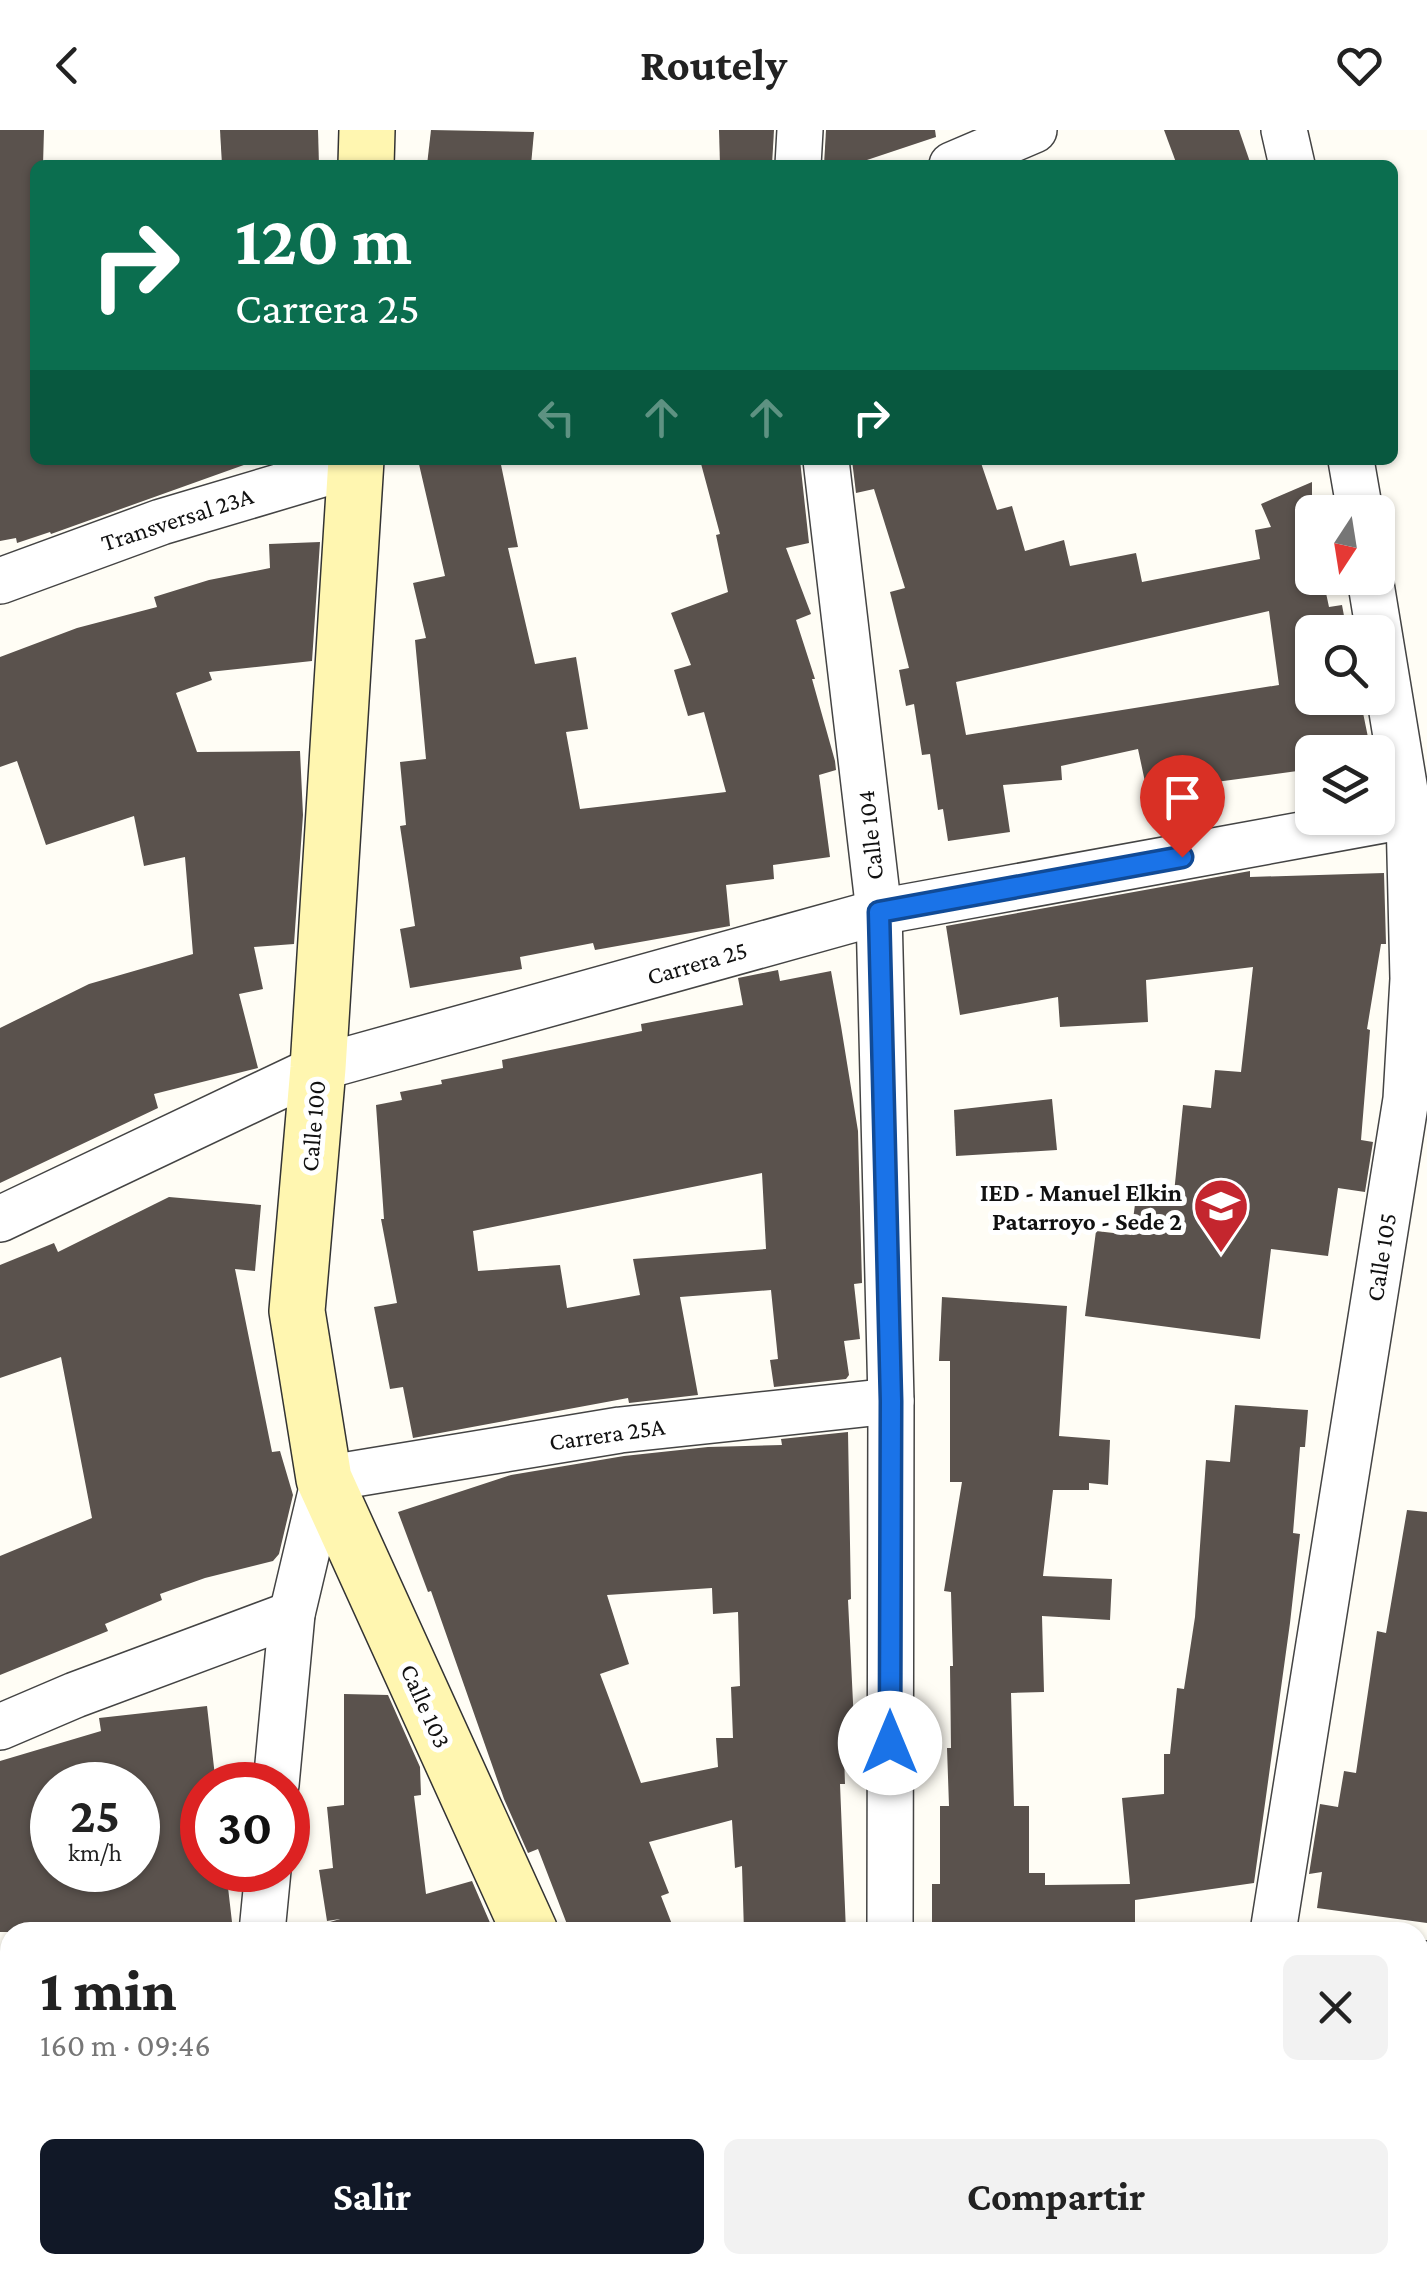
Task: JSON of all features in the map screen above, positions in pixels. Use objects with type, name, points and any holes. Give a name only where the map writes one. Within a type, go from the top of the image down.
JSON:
[{"type":"street","points":[[366,160],[367,130]]},
{"type":"street","points":[[798,160],[800,130]]},
{"type":"street","points":[[964,160],[1034,130]]},
{"type":"street","points":[[1284,130],[1291,160]]},
{"type":"street","name":"Transversal 23A","points":[[0,581],[161,522],[346,465]]},
{"type":"street","name":"Calle 100","points":[[278,1762],[292,1614],[324,1479],[297,1311],[318,1068],[356,465]]},
{"type":"street","name":"Calle 104","points":[[827,465],[879,912],[891,1401],[890,1922]]},
{"type":"street","points":[[1352,465],[1357,495]]},
{"type":"street","name":"Calle 105","points":[[1275,1922],[1406,1099],[1418,814],[1373,595]]},
{"type":"street","name":"Carrera 25","points":[[0,1219],[318,1068],[879,912],[1418,814]]},
{"type":"street","name":"Carrera 25A","points":[[324,1479],[620,1430],[891,1401]]},
{"type":"street","name":"Calle 103","points":[[324,1479],[525,1922]]},
{"type":"street","points":[[0,1727],[75,1694],[292,1614]]},
{"type":"street","points":[[263,1922],[266,1892]]},
{"type":"building","points":[[0,130],[44,130],[43,160],[30,160],[30,465],[244,465],[51,534],[17,543],[16,538],[0,541]]},
{"type":"building","points":[[220,130],[318,130],[319,160],[222,160]]},
{"type":"building","points":[[431,130],[534,132],[531,160],[428,160]]},
{"type":"building","points":[[719,130],[774,130],[772,160],[720,160]]},
{"type":"building","points":[[826,130],[935,130],[936,137],[867,160],[824,160]]},
{"type":"building","points":[[1164,130],[1239,130],[1249,160],[1175,160]]},
{"type":"building","points":[[419,465],[501,465],[518,547],[508,548],[535,664],[576,657],[588,729],[566,732],[580,809],[726,792],[704,712],[688,716],[674,670],[691,665],[671,613],[728,592],[716,535],[720,534],[701,465],[801,465],[809,543],[786,548],[811,614],[796,620],[835,761],[836,770],[819,775],[830,857],[773,865],[774,879],[726,885],[730,926],[595,950],[593,943],[520,957],[522,969],[410,988],[400,929],[415,926],[400,826],[406,825],[400,762],[426,759],[415,640],[426,638],[413,583],[445,576]]},
{"type":"building","points":[[853,465],[982,465],[997,510],[1012,506],[1025,551],[1064,540],[1070,566],[1136,553],[1142,582],[1260,559],[1255,530],[1271,527],[1261,504],[1312,482],[1312,495],[1295,495],[1295,595],[1326,595],[1329,607],[1342,605],[1344,615],[1295,615],[1295,715],[1363,715],[1368,735],[1295,735],[1295,771],[1186,786],[1148,796],[1138,749],[1061,766],[1062,780],[1003,785],[1010,832],[948,841],[943,809],[938,810],[930,754],[922,755],[914,704],[906,706],[899,670],[909,668],[890,592],[905,588],[874,489],[856,493]],"holes":[[[1269,611],[1279,685],[966,735],[956,682]]]},
{"type":"building","points":[[320,542],[312,661],[209,672],[212,680],[176,693],[197,752],[300,751],[303,815],[294,944],[254,947],[263,989],[239,994],[258,1068],[154,1094],[158,1108],[0,1183],[0,1028],[89,984],[193,954],[185,857],[144,866],[134,816],[46,845],[17,761],[0,767],[0,657],[77,628],[157,607],[154,597],[209,580],[270,568],[269,544]]},
{"type":"building","points":[[1250,871],[1250,877],[1384,873],[1386,944],[1381,944],[1367,1029],[1370,1030],[1361,1140],[1373,1142],[1365,1192],[1338,1188],[1328,1256],[1271,1249],[1260,1339],[1085,1316],[1096,1231],[1131,1235],[1137,1189],[1174,1193],[1183,1105],[1211,1108],[1215,1070],[1241,1072],[1253,967],[1146,980],[1148,1022],[1060,1027],[1058,997],[960,1015],[946,926]]},
{"type":"building","points":[[778,970],[780,981],[831,971],[858,1131],[862,1283],[854,1284],[860,1339],[844,1341],[849,1375],[846,1379],[774,1387],[770,1360],[778,1359],[771,1290],[680,1297],[698,1395],[629,1403],[628,1398],[413,1438],[403,1387],[390,1389],[374,1307],[397,1303],[381,1219],[376,1105],[402,1100],[400,1092],[442,1084],[441,1080],[503,1068],[502,1060],[642,1031],[641,1024],[743,1005],[738,978]],"holes":[[[762,1173],[766,1249],[633,1259],[640,1295],[567,1308],[560,1265],[478,1271],[473,1231]]]},
{"type":"building","points":[[1052,1099],[1057,1150],[956,1156],[954,1110]]},
{"type":"building","points":[[169,1197],[261,1205],[255,1271],[235,1269],[272,1452],[280,1451],[293,1495],[279,1554],[273,1561],[160,1594],[162,1600],[105,1624],[108,1631],[0,1675],[0,1556],[92,1518],[61,1357],[0,1378],[0,1265],[54,1243],[58,1252]]},
{"type":"building","points":[[942,1297],[1067,1306],[1059,1436],[1110,1440],[1108,1485],[1089,1483],[1089,1490],[1053,1490],[1043,1576],[1112,1579],[1110,1620],[1042,1616],[1044,1692],[1011,1693],[1014,1806],[1029,1806],[1029,1873],[1045,1873],[1045,1885],[1130,1884],[1122,1798],[1164,1794],[1164,1754],[1170,1754],[1177,1688],[1184,1689],[1195,1617],[1206,1460],[1230,1462],[1235,1405],[1308,1410],[1305,1447],[1300,1447],[1293,1533],[1300,1534],[1290,1623],[1254,1883],[1135,1900],[1135,1922],[932,1922],[932,1884],[940,1884],[940,1806],[949,1806],[947,1748],[951,1748],[953,1666],[951,1592],[944,1591],[962,1482],[950,1482],[950,1361],[939,1361]]},
{"type":"building","points":[[848,1432],[848,1600],[854,1723],[843,1724],[845,1784],[840,1784],[846,1922],[744,1922],[742,1866],[735,1868],[732,1820],[649,1842],[669,1893],[661,1896],[671,1922],[566,1922],[538,1849],[528,1853],[504,1799],[431,1591],[428,1592],[398,1512],[511,1475],[624,1456],[708,1447],[782,1445],[781,1439]],"holes":[[[712,1588],[713,1614],[738,1612],[740,1686],[731,1687],[733,1738],[716,1738],[718,1767],[641,1783],[600,1674],[629,1664],[607,1595]]]},
{"type":"building","points":[[1407,1510],[1427,1512],[1427,1922],[1317,1908],[1322,1872],[1309,1874],[1320,1804],[1338,1807],[1344,1771],[1356,1773],[1377,1631],[1386,1633]]},
{"type":"building","points":[[344,1694],[388,1695],[420,1767],[421,1795],[414,1796],[426,1894],[472,1881],[490,1922],[327,1921],[319,1870],[333,1868],[327,1807],[344,1805]]},
{"type":"building","points":[[207,1706],[213,1762],[180,1762],[180,1892],[229,1892],[232,1922],[0,1922],[0,1761],[101,1731],[99,1718]]},
{"type":"place","name":"IED - Manuel Elkin Patarroyo - Sede 2","points":[[1221,1255]]},
{"type":"route","points":[[890,1743],[891,1401],[879,912],[1182,857]]}]
